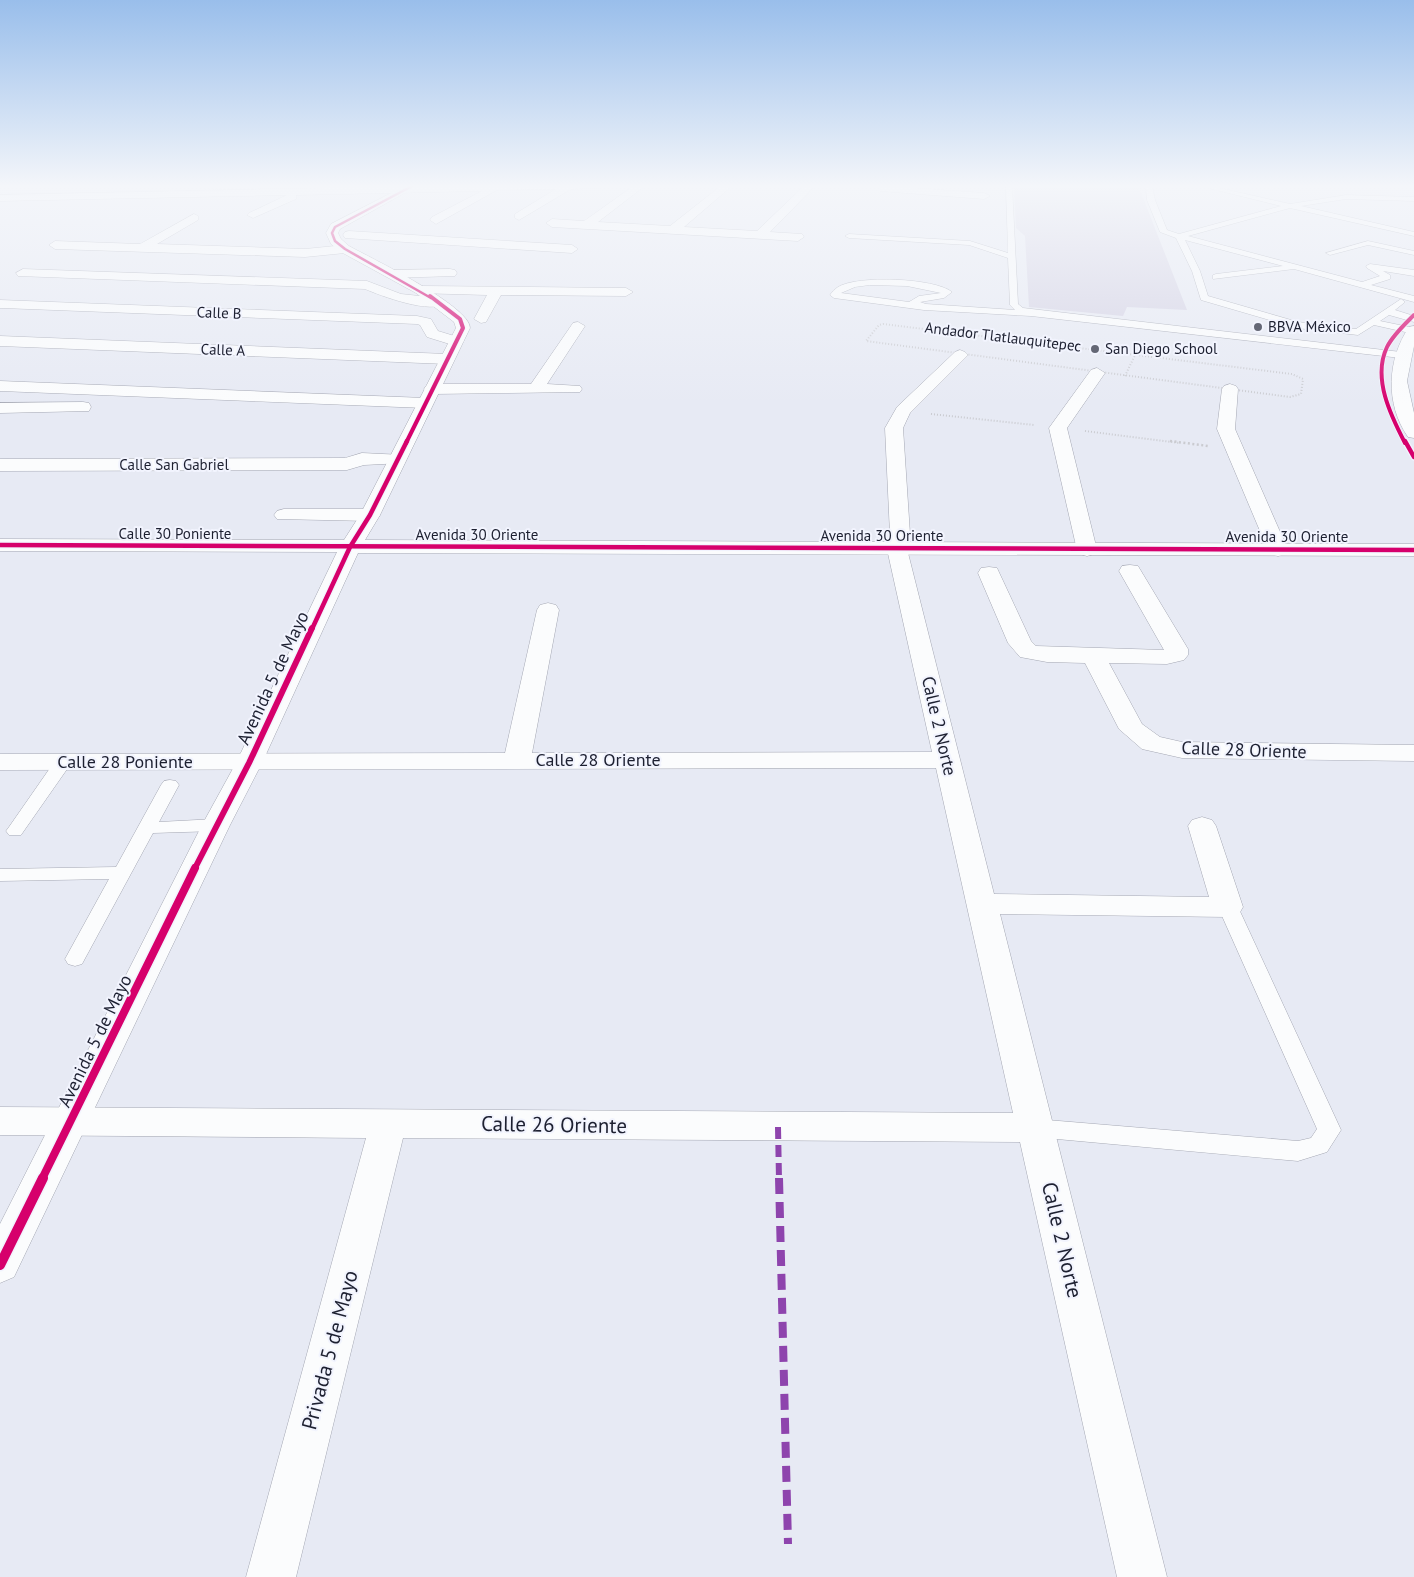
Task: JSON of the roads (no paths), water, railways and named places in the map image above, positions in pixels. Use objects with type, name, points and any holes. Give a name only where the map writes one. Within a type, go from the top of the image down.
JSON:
[{"type":"street","name":"Avenida 5 de Mayo","points":[[0,1265],[72,1122],[216,825],[250,763],[350,547],[370,515],[463,324],[421,290],[385,271],[369,259]]},
{"type":"street","points":[[385,271],[418,259]]},
{"type":"street","points":[[522,259],[579,260]]},
{"type":"street","points":[[385,271],[461,273]]},
{"type":"street","points":[[23,273],[367,285],[398,298],[438,302]]},
{"type":"street","points":[[421,290],[626,292]]},
{"type":"street","points":[[481,319],[496,291]]},
{"type":"street","points":[[536,389],[583,316],[593,291]]},
{"type":"street","name":"Calle B","points":[[2,304],[417,320],[426,322],[432,334],[456,341]]},
{"type":"street","points":[[1414,326],[1401,355],[1399,380],[1404,414],[1414,433]]},
{"type":"street","name":"Calle A","points":[[0,341],[447,359]]},
{"type":"street","name":"Calle 2 Norte","points":[[960,355],[903,411],[894,428],[900,534],[897,548],[1142,1577]]},
{"type":"street","points":[[0,385],[14,370]]},
{"type":"street","points":[[1087,550],[1058,428],[1097,373]]},
{"type":"street","points":[[0,385],[426,401]]},
{"type":"street","points":[[156,392],[139,408],[426,401],[536,389],[574,389]]},
{"type":"street","points":[[1230,389],[1226,429],[1278,550]]},
{"type":"street","points":[[0,408],[103,408]]},
{"type":"street","name":"Calle San Gabriel","points":[[0,465],[347,464],[358,468],[394,463]]},
{"type":"street","points":[[284,515],[370,515]]},
{"type":"street","name":"Calle 30 Poniente","points":[[0,546],[350,547]]},
{"type":"street","name":"Avenida 30 Oriente","points":[[350,547],[1414,550]]},
{"type":"street","points":[[989,573],[1020,643],[1028,652],[1094,656],[1167,657],[1176,655],[1176,649],[1130,571]]},
{"type":"street","points":[[517,760],[548,610]]},
{"type":"street","name":"Calle 28 Oriente","points":[[1094,656],[1132,729],[1151,743],[1182,750],[1414,753]]},
{"type":"street","name":"Calle 28 Oriente","points":[[250,763],[517,760],[947,760]]},
{"type":"street","name":"Calle 28 Poniente","points":[[0,762],[250,763]]},
{"type":"street","points":[[982,904],[1228,907],[1202,826]]},
{"type":"street","name":"Calle 26 Oriente","points":[[0,1121],[389,1122],[1035,1128]]},
{"type":"street","name":"Privada 5 de Mayo","points":[[271,1577],[389,1122]]},
{"type":"lane","points":[[1012,259],[1014,305],[1020,310],[1031,313]]},
{"type":"lane","points":[[1190,259],[1196,271],[1204,298],[1297,325],[1358,332],[1401,302]]},
{"type":"lane","points":[[1268,259],[1414,299]]},
{"type":"lane","points":[[1414,273],[1370,266],[1387,277],[1414,283]]},
{"type":"lane","points":[[1216,277],[1301,267]]},
{"type":"lane","points":[[1364,284],[1387,277]]},
{"type":"lane","points":[[924,307],[913,302],[921,298],[945,295],[948,292],[929,286],[867,283],[850,284],[836,291],[834,295],[839,298],[924,307],[1031,313],[1401,355]]},
{"type":"lane","points":[[1387,311],[1414,326]]},
{"type":"lane","points":[[1374,322],[1414,326]]},
{"type":"lane","points":[[15,832],[63,762]]},
{"type":"lane","points":[[75,958],[170,785]]},
{"type":"lane","points":[[147,828],[216,825]]},
{"type":"lane","points":[[0,875],[121,873]]},
{"type":"lane","points":[[1035,1128],[1298,1151],[1319,1145],[1329,1130],[1228,907]]},
{"type":"place","name":"BBVA México","points":[[1258,327]]},
{"type":"place","name":"San Diego School","points":[[1095,349]]}]
